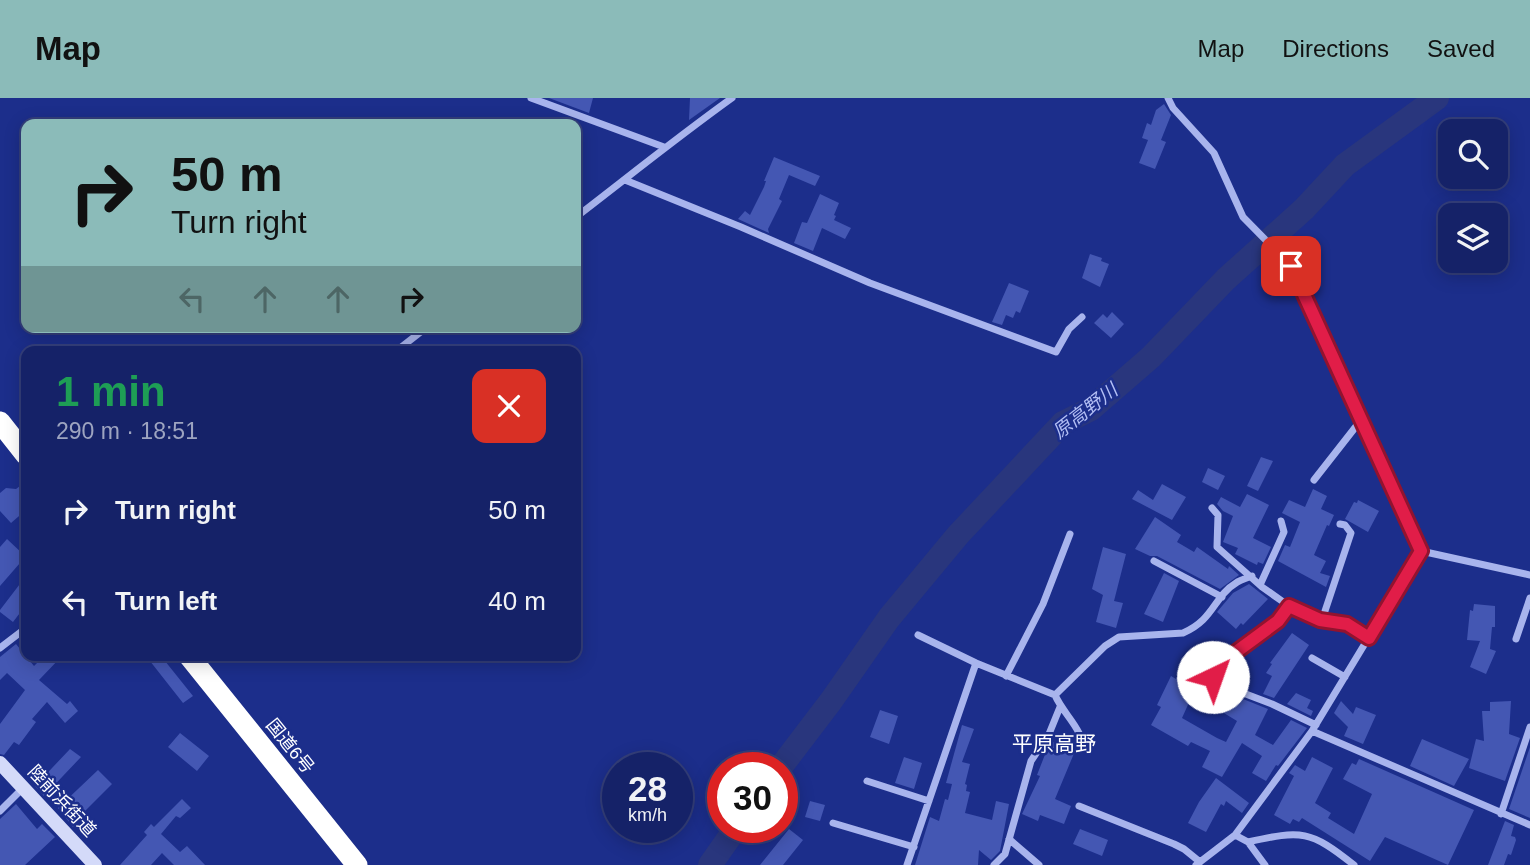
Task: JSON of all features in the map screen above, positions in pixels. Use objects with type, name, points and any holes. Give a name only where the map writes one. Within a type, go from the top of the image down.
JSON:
[{"type":"highway","points":[[0,422],[21,449]]},
{"type":"highway","name":"国道6号","points":[[192,661],[356,865]]},
{"type":"street","points":[[531,98],[664,147]]},
{"type":"street","points":[[581,213],[664,147],[732,98]]},
{"type":"street","points":[[1168,98],[1173,108],[1214,153],[1243,217],[1291,266],[1421,551]]},
{"type":"street","points":[[625,180],[741,226],[870,284],[1056,352],[1069,329],[1082,317]]},
{"type":"street","points":[[403,346],[420,333]]},
{"type":"street","points":[[1314,480],[1361,420]]},
{"type":"street","points":[[1212,508],[1218,515],[1217,547],[1260,585],[1289,606],[1322,620],[1347,624],[1369,638]]},
{"type":"street","points":[[1260,585],[1284,532],[1281,521]]},
{"type":"street","points":[[1322,620],[1351,533],[1345,525],[1340,524]]},
{"type":"street","points":[[1006,676],[1043,604],[1070,534]]},
{"type":"street","points":[[1421,551],[1530,575]]},
{"type":"street","points":[[1079,806],[1174,844],[1184,849],[1198,864],[1235,835],[1314,728],[1421,551]]},
{"type":"street","points":[[1154,561],[1222,597]]},
{"type":"street","points":[[1055,695],[1105,646],[1119,637],[1183,633],[1203,621],[1235,583],[1252,576]]},
{"type":"street","points":[[1516,639],[1530,598]]},
{"type":"street","points":[[1289,606],[1278,621],[1213,669],[1213,677],[1230,688],[1272,704],[1314,728],[1530,825]]},
{"type":"street","points":[[0,648],[21,632]]},
{"type":"street","points":[[918,635],[976,663],[1055,695],[1060,707],[1073,721],[1079,733]]},
{"type":"street","points":[[1312,658],[1345,677]]},
{"type":"street","points":[[907,865],[976,663]]},
{"type":"street","points":[[994,865],[1005,854],[1031,761],[1049,734],[1060,707]]},
{"type":"street","points":[[1501,814],[1530,727]]},
{"type":"street","name":"陸前浜街道","points":[[0,763],[95,865]]},
{"type":"street","points":[[867,781],[929,801]]},
{"type":"street","points":[[0,811],[23,788]]},
{"type":"street","points":[[833,823],[914,846]]},
{"type":"street","points":[[1248,842],[1298,833],[1320,839],[1354,865]]},
{"type":"street","points":[[1235,835],[1248,842],[1265,865]]},
{"type":"street","points":[[1009,839],[1039,865]]},
{"type":"building","points":[[549,98],[593,98],[589,113]]},
{"type":"building","points":[[690,98],[720,98],[689,120]]},
{"type":"building","points":[[1164,104],[1171,115],[1161,140],[1166,142],[1155,169],[1139,163],[1148,140],[1142,138],[1147,123],[1151,125],[1156,110]]},
{"type":"building","points":[[774,157],[820,176],[815,186],[789,175],[779,199],[782,201],[768,229],[769,233],[738,219],[745,211],[750,215],[764,187]]},
{"type":"building","points":[[820,194],[839,203],[834,220],[851,228],[845,239],[822,228],[813,251],[794,243],[802,222],[807,223]]},
{"type":"building","points":[[1090,254],[1109,264],[1100,287],[1082,278]]},
{"type":"building","points":[[1009,283],[1029,291],[1020,313],[1016,311],[1013,318],[1006,315],[1002,325],[992,322]]},
{"type":"building","points":[[1112,312],[1124,324],[1111,338],[1094,323],[1103,314],[1107,318]]},
{"type":"building","points":[[1261,457],[1273,461],[1258,491],[1247,486]]},
{"type":"building","points":[[1208,468],[1225,476],[1218,490],[1202,482]]},
{"type":"building","points":[[1162,484],[1186,497],[1172,520],[1132,499],[1138,490],[1153,500]]},
{"type":"building","points":[[21,487],[21,514],[11,523],[0,511],[0,493],[6,488]]},
{"type":"building","points":[[1313,489],[1327,496],[1321,509],[1334,515],[1314,555],[1326,561],[1320,573],[1330,576],[1326,587],[1278,561],[1285,545],[1290,547],[1300,522],[1282,513],[1289,500],[1305,507]]},
{"type":"building","points":[[1247,494],[1269,505],[1253,538],[1271,547],[1263,564],[1258,562],[1257,565],[1235,554],[1238,548],[1223,542],[1233,516],[1217,504],[1221,497],[1240,507]]},
{"type":"building","points":[[1358,500],[1379,511],[1368,532],[1345,519],[1354,502],[1357,503]]},
{"type":"building","points":[[1155,517],[1181,535],[1177,542],[1194,552],[1197,547],[1239,575],[1220,589],[1157,556],[1150,556],[1135,549]]},
{"type":"building","points":[[7,539],[21,552],[21,559],[0,586],[0,547]]},
{"type":"building","points":[[1103,547],[1126,554],[1114,601],[1123,603],[1116,628],[1096,622],[1103,595],[1092,589]]},
{"type":"building","points":[[1164,573],[1179,581],[1163,622],[1144,614]]},
{"type":"building","points":[[21,583],[21,612],[13,622],[0,610]]},
{"type":"building","points":[[1249,584],[1268,599],[1236,629],[1217,612],[1233,593]]},
{"type":"building","points":[[1474,604],[1495,606],[1495,627],[1492,627],[1490,649],[1496,651],[1486,674],[1470,667],[1480,641],[1467,640],[1470,610],[1473,611]]},
{"type":"building","points":[[1292,633],[1309,645],[1274,698],[1263,694],[1272,676],[1266,673],[1272,664],[1270,663]]},
{"type":"building","points":[[16,644],[21,650],[21,661],[30,661],[34,666],[39,661],[57,661],[39,680],[67,704],[70,701],[78,711],[65,723],[47,702],[32,719],[36,722],[19,745],[14,742],[4,755],[0,754],[0,724],[25,690],[7,673],[0,680],[0,657]]},
{"type":"building","points":[[150,661],[165,661],[193,696],[183,703]]},
{"type":"building","points":[[1182,667],[1201,676],[1182,718],[1217,738],[1226,742],[1237,721],[1214,707],[1223,691],[1268,709],[1255,735],[1273,745],[1291,720],[1307,728],[1266,781],[1252,773],[1262,756],[1242,743],[1222,777],[1202,767],[1210,751],[1191,742],[1188,746],[1151,725],[1161,707],[1157,705],[1171,676],[1176,679]]},
{"type":"building","points":[[1296,693],[1311,700],[1307,708],[1313,711],[1311,716],[1287,704]]},
{"type":"building","points":[[1341,701],[1353,714],[1356,707],[1376,715],[1363,744],[1344,736],[1348,727],[1334,713]]},
{"type":"building","points":[[1511,701],[1509,734],[1520,738],[1505,781],[1469,768],[1476,739],[1484,741],[1482,711],[1490,711],[1490,702]]},
{"type":"building","points":[[880,710],[898,716],[889,744],[870,737]]},
{"type":"building","points":[[962,725],[974,729],[962,762],[970,764],[965,784],[966,791],[970,792],[965,813],[992,820],[996,801],[1009,804],[1000,851],[991,860],[979,850],[978,865],[915,865],[930,817],[939,821],[945,799],[948,800],[952,784],[946,783]]},
{"type":"building","points":[[180,733],[209,756],[197,771],[168,747]]},
{"type":"building","points":[[1422,739],[1469,759],[1454,786],[1410,766]]},
{"type":"building","points":[[1053,742],[1075,751],[1055,799],[1071,806],[1064,824],[1040,815],[1038,821],[1022,814],[1040,776],[1037,775],[1046,752],[1048,753]]},
{"type":"building","points":[[1530,747],[1530,818],[1509,809]]},
{"type":"building","points":[[70,749],[81,757],[44,796],[35,786]]},
{"type":"building","points":[[904,757],[922,763],[914,789],[895,783]]},
{"type":"building","points":[[1312,757],[1333,768],[1315,803],[1331,813],[1328,818],[1354,834],[1372,794],[1343,779],[1352,763],[1356,765],[1359,759],[1474,810],[1448,865],[1385,837],[1370,861],[1302,818],[1299,822],[1293,819],[1290,824],[1274,815],[1294,776],[1289,773],[1295,765],[1305,771]]},
{"type":"building","points":[[98,770],[112,784],[78,818],[79,821],[73,827],[58,808]]},
{"type":"building","points":[[1216,778],[1249,803],[1242,813],[1226,801],[1224,806],[1221,804],[1206,832],[1188,823]]},
{"type":"building","points":[[182,799],[191,808],[180,818],[176,816],[161,834],[180,852],[187,846],[205,865],[174,865],[162,853],[151,865],[120,865],[147,835],[144,832],[151,824],[154,827]]},
{"type":"building","points":[[810,801],[825,805],[820,821],[805,817]]},
{"type":"building","points":[[16,804],[37,829],[42,824],[55,837],[25,865],[0,865],[0,819]]},
{"type":"building","points":[[1505,821],[1514,825],[1511,836],[1516,840],[1511,855],[1508,854],[1504,865],[1488,865]]},
{"type":"building","points":[[1080,829],[1108,840],[1102,856],[1073,844]]},
{"type":"building","points":[[798,836],[803,840],[783,865],[760,865],[778,843],[798,843]]},
{"type":"waterway","name":"原高野川","points":[[792,752],[889,618],[958,535],[1063,423],[1091,409],[1151,357],[1226,279],[1304,209],[1345,165],[1437,98]]},
{"type":"waterway","name":"原高野川","points":[[710,865],[725,843]]},
{"type":"district","name":"平原高野","points":[[1054,743]]},
{"type":"route","points":[[1213,677],[1213,669],[1278,621],[1289,606],[1320,620],[1347,624],[1369,638],[1421,551],[1291,266]]}]
